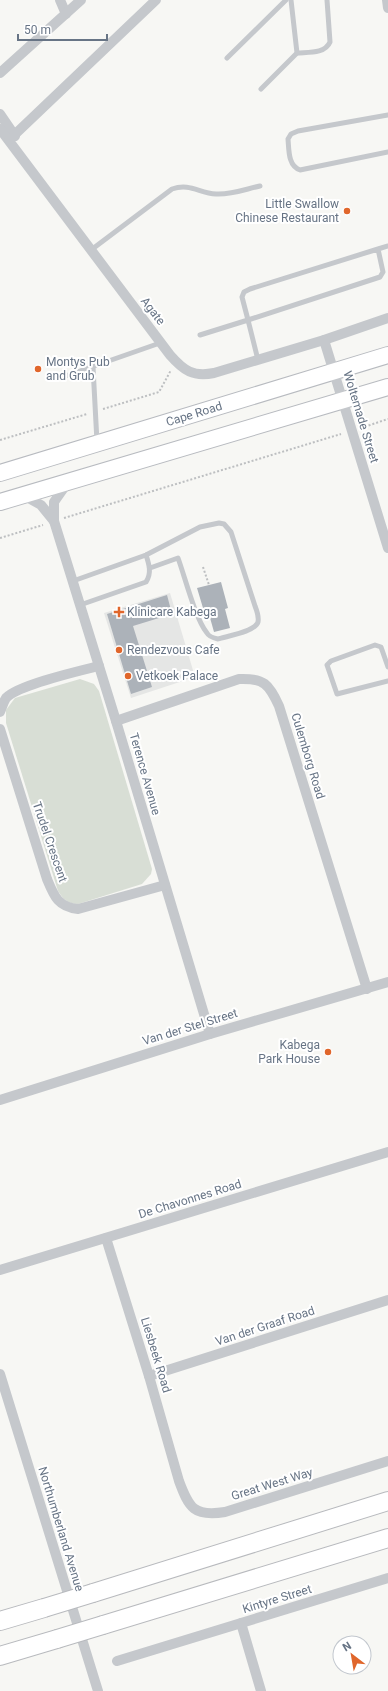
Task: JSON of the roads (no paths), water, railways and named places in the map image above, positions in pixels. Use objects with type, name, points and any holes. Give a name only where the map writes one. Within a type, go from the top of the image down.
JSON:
[{"type":"highway","points":[[0,1621],[388,1501]]},
{"type":"highway","points":[[0,1656],[388,1538]]},
{"type":"main road","name":"Cape Road","points":[[0,473],[388,355]]},
{"type":"main road","points":[[0,502],[388,388]]},
{"type":"street","points":[[60,0],[66,14]]},
{"type":"street","points":[[0,73],[81,0]]},
{"type":"street","points":[[12,138],[156,0]]},
{"type":"street","points":[[387,0],[388,8]]},
{"type":"street","points":[[0,114],[12,138]]},
{"type":"street","points":[[0,129],[12,138]]},
{"type":"street","name":"Agate","points":[[12,138],[16,149],[160,343],[177,364],[191,372],[198,375],[214,373],[324,340],[388,318]]},
{"type":"street","name":"Woltemade Street","points":[[324,340],[388,548]]},
{"type":"street","name":"Terence Avenue","points":[[70,481],[54,502],[54,522],[116,721],[210,1034]]},
{"type":"street","name":"Terence Avenue","points":[[23,495],[41,505],[54,522]]},
{"type":"street","points":[[0,712],[2,704],[7,697],[26,687],[99,666]]},
{"type":"street","name":"Culemborg Road","points":[[116,721],[239,679],[254,678],[263,682],[273,692],[279,706],[367,989]]},
{"type":"street","name":"Trudel Crescent","points":[[0,729],[47,879],[53,894],[62,904],[67,908],[78,909],[164,885]]},
{"type":"street","name":"Van der Stel Street","points":[[0,1100],[210,1034],[388,982]]},
{"type":"street","name":"De Chavonnes Road","points":[[0,1270],[388,1152]]},
{"type":"street","name":"Liesbeek Road","points":[[106,1238],[150,1376],[179,1481]]},
{"type":"street","name":"Van der Graaf Road","points":[[150,1376],[388,1300]]},
{"type":"street","name":"Northumberland Avenue","points":[[0,1374],[98,1691]]},
{"type":"street","name":"Great West Way","points":[[179,1481],[184,1496],[190,1505],[202,1513],[211,1514],[225,1512],[388,1461]]},
{"type":"street","name":"Kintyre Street","points":[[261,1691],[241,1623],[388,1578]]},
{"type":"street","points":[[117,1661],[241,1623]]},
{"type":"lane","points":[[227,58],[286,0]]},
{"type":"lane","points":[[291,0],[296,53]]},
{"type":"lane","points":[[261,89],[296,53],[324,50],[328,46],[330,42],[327,0]]},
{"type":"lane","points":[[388,115],[298,131],[291,134],[288,139],[291,163],[295,168],[300,170],[388,152]]},
{"type":"lane","points":[[91,250],[172,189],[181,186],[218,194],[260,186]]},
{"type":"lane","points":[[258,360],[242,297],[244,292],[388,246]]},
{"type":"lane","points":[[200,335],[380,277],[383,272],[378,249]]},
{"type":"lane","points":[[57,379],[160,343]]},
{"type":"lane","points":[[92,367],[98,443]]},
{"type":"lane","points":[[73,581],[146,555],[200,528],[214,524],[224,524],[234,541],[255,606],[258,617],[256,625],[252,629],[244,632],[218,639],[210,636],[199,618],[178,558],[150,568]]},
{"type":"lane","points":[[80,605],[141,584],[148,579],[150,568],[146,555]]},
{"type":"lane","points":[[388,666],[381,648],[375,645],[331,661],[326,665],[337,694],[388,681]]},
{"type":"place","name":"Little Swallow Chinese Restaurant","points":[[347,211]]},
{"type":"place","name":"Montys Pub and Grub","points":[[38,369]]},
{"type":"place","name":"Klinicare Kabega","points":[[119,612]]},
{"type":"place","name":"Rendezvous Cafe","points":[[119,650]]},
{"type":"place","name":"Vetkoek Palace","points":[[128,676]]},
{"type":"place","name":"Kabega Park House","points":[[328,1052]]}]
